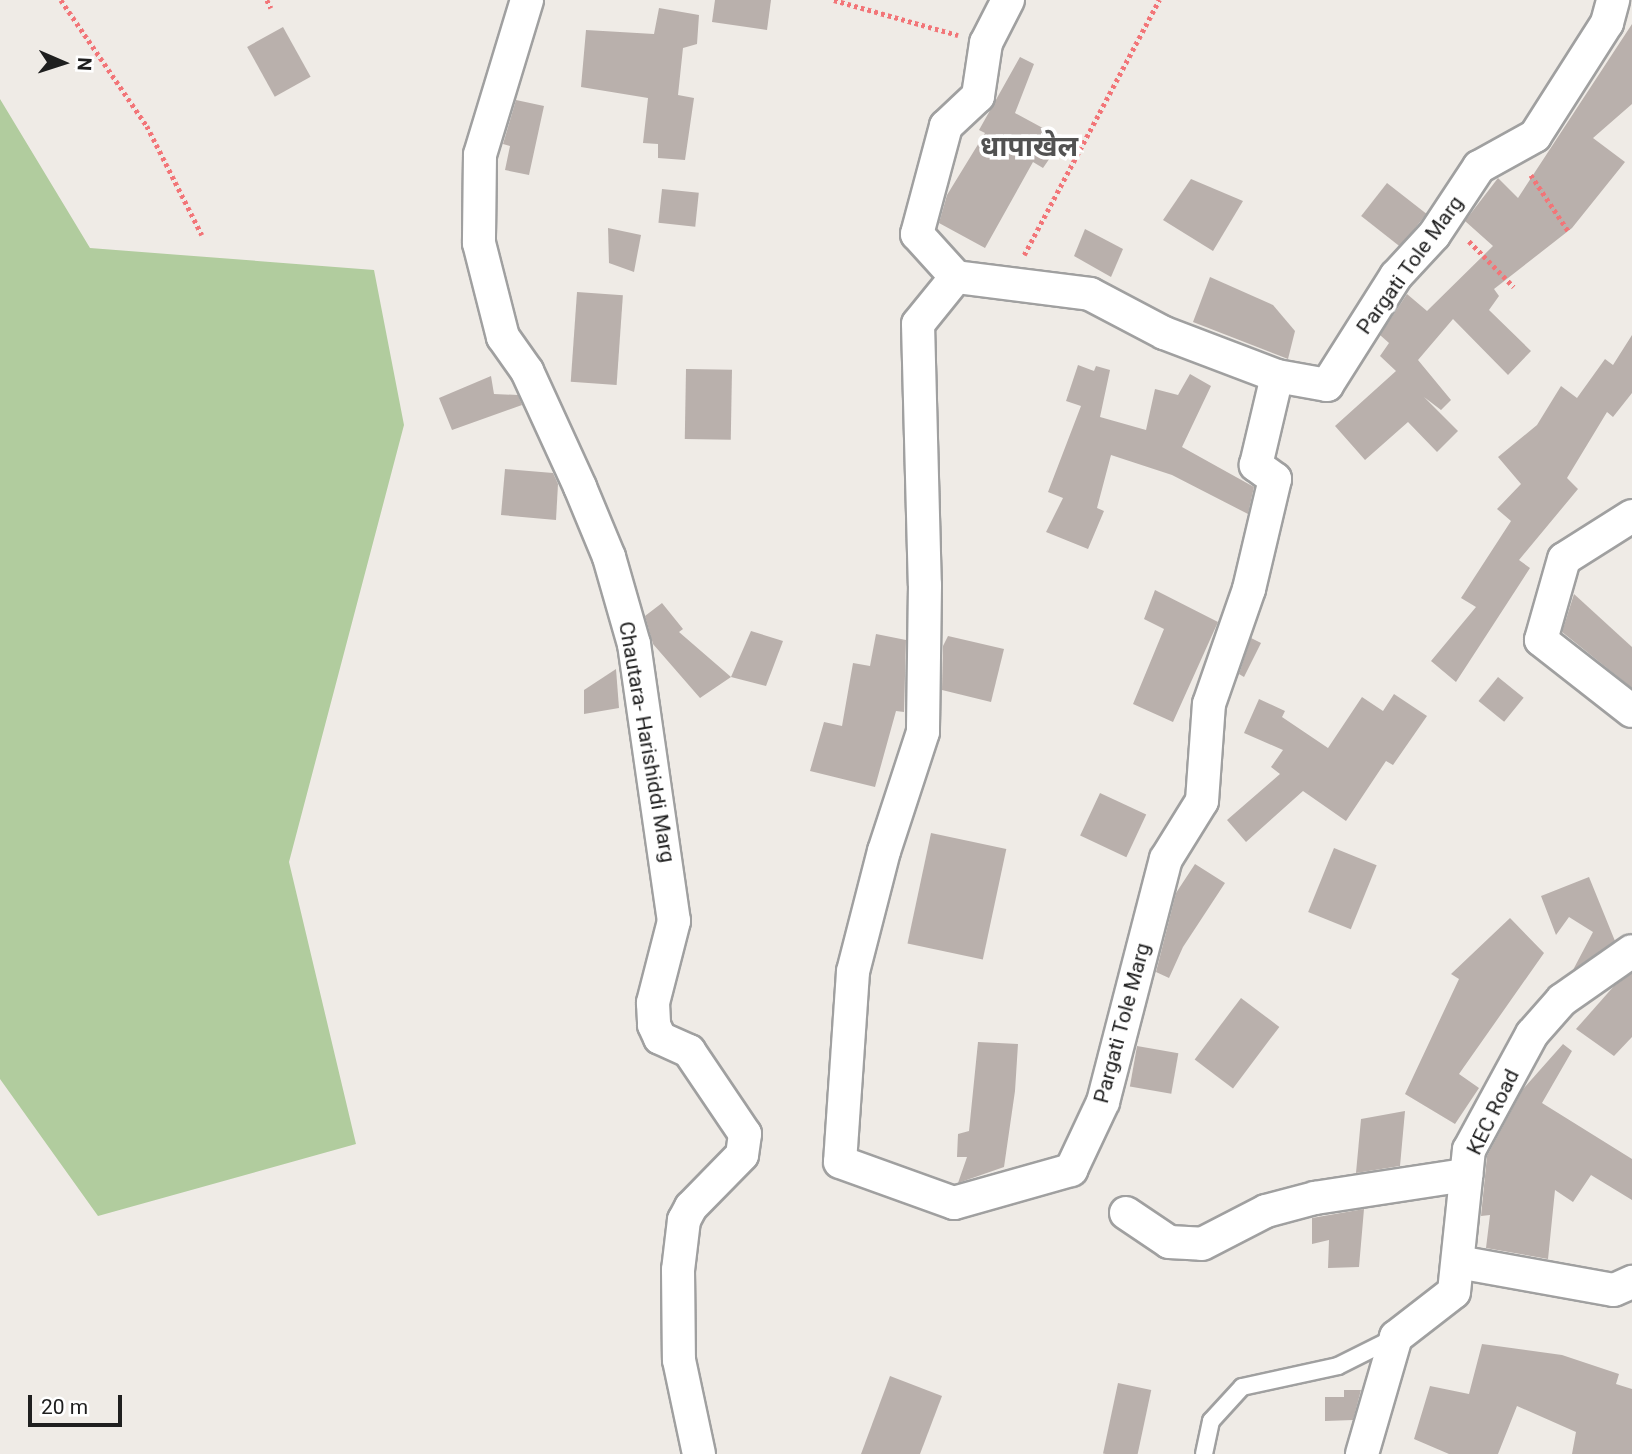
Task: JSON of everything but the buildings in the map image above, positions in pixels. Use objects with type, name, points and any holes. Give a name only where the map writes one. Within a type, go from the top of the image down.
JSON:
[{"type":"street","name":"Chautara- Harishiddi Marg","points":[[527,0],[480,155],[479,243],[503,337],[527,371],[580,487],[609,557],[634,644],[674,921],[653,1003],[653,1025],[660,1038],[689,1051],[744,1134],[742,1156],[691,1207],[684,1220],[678,1270],[679,1360],[699,1454]]},
{"type":"street","points":[[1009,0],[986,43],[978,96],[946,126],[917,234],[956,278],[1090,294],[1164,333],[1277,376]]},
{"type":"street","name":"Pargati Tole Marg","points":[[956,278],[918,324],[925,584],[923,732],[884,851],[853,972],[840,1161],[954,1203],[1071,1170],[1103,1102],[1166,859],[1202,801],[1209,704],[1249,589],[1275,480],[1256,464],[1277,376],[1327,385],[1396,276],[1446,218],[1479,167],[1535,136],[1572,83],[1607,23],[1613,0]]},
{"type":"street","points":[[1632,516],[1564,559],[1541,640],[1632,711]]},
{"type":"street","name":"KEC Road","points":[[1396,1337],[1454,1292],[1469,1150],[1532,1034],[1562,1000],[1632,951]]},
{"type":"street","points":[[1126,1213],[1169,1242],[1202,1244],[1266,1211],[1315,1198],[1466,1175]]},
{"type":"street","points":[[1458,1262],[1614,1290],[1632,1282]]},
{"type":"street","points":[[1362,1454],[1396,1337]]},
{"type":"lane","points":[[1204,1454],[1212,1421],[1242,1387],[1338,1366],[1396,1337]]},
{"type":"path","points":[[61,0],[146,126],[202,235]]},
{"type":"path","points":[[267,0],[271,8]]},
{"type":"path","points":[[834,0],[986,43]]},
{"type":"path","points":[[1009,284],[1158,0]]},
{"type":"path","points":[[1513,148],[1569,232]]},
{"type":"path","points":[[1446,218],[1514,287]]},
{"type":"green space","points":[[0,99],[90,248],[374,270],[404,425],[289,862],[356,1144],[98,1216],[0,1079]]},
{"type":"district","name":"धापाखेल","points":[[1029,147]]}]
